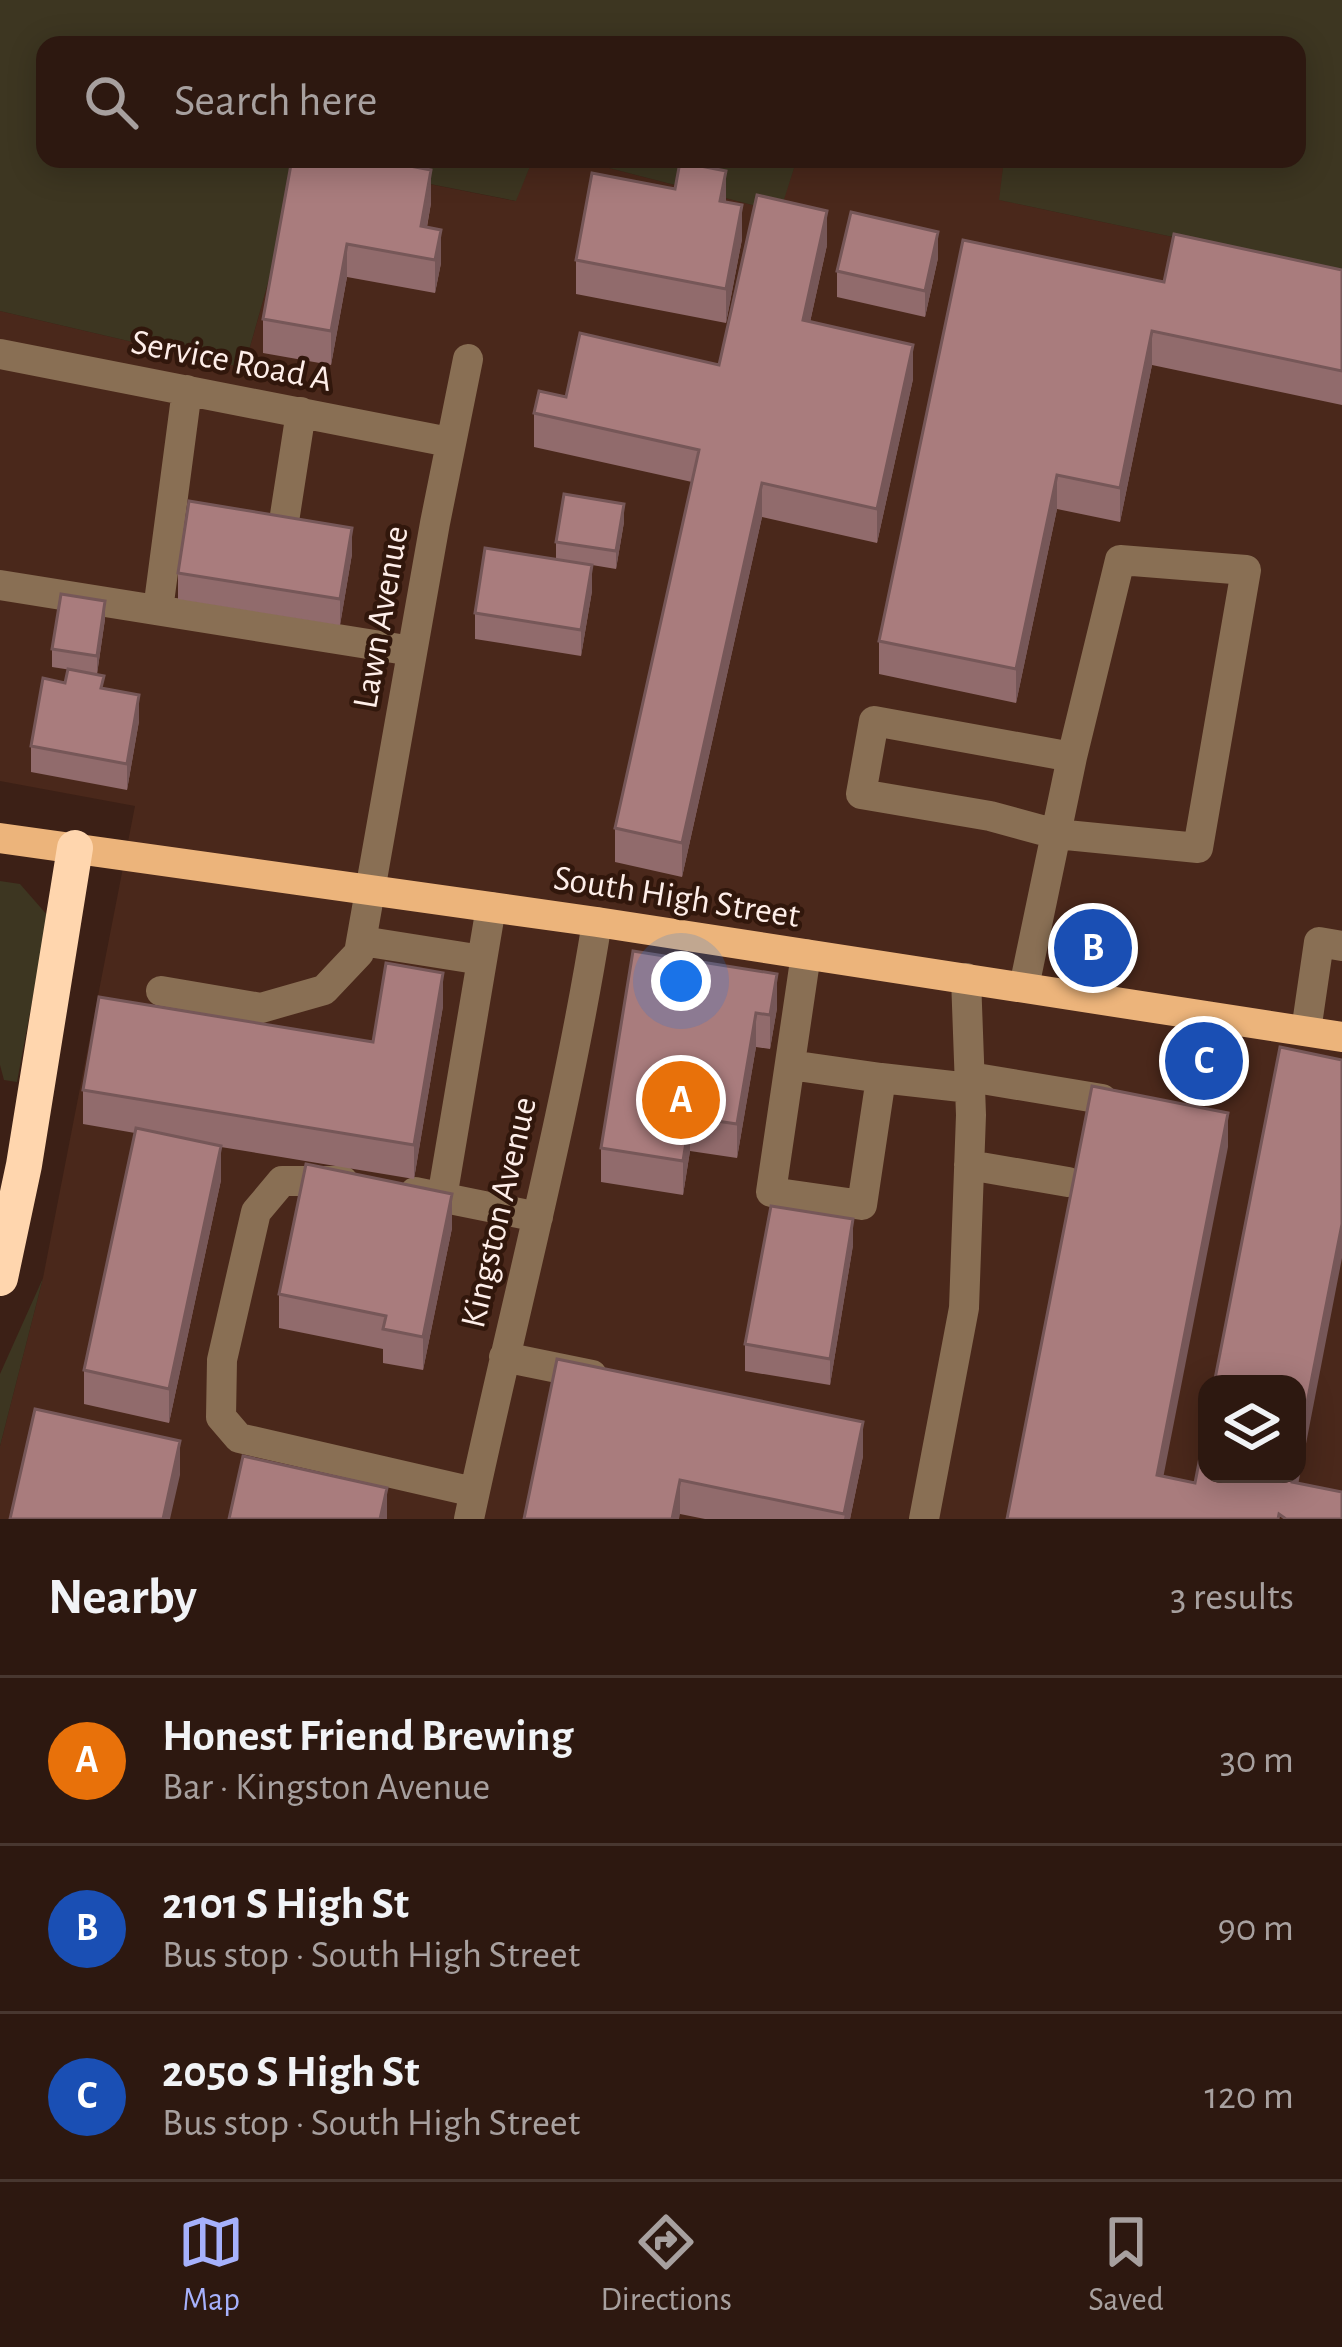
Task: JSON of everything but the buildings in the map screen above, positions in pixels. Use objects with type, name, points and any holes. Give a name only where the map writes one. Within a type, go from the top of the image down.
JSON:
[{"type":"highway","points":[[0,1278],[24,1165],[75,848]]},
{"type":"main road","name":"South High Street","points":[[0,838],[597,922],[1342,1037]]},
{"type":"street","name":"Service Road A","points":[[0,353],[449,442]]},
{"type":"street","name":"Lawn Avenue","points":[[362,940],[449,442],[468,359]]},
{"type":"street","points":[[158,610],[187,390]]},
{"type":"street","points":[[285,515],[301,412]]},
{"type":"street","points":[[1024,987],[1056,834],[1072,758],[1120,560],[1246,570],[1198,848],[1056,834],[990,816],[861,794],[874,722],[1072,758]]},
{"type":"street","points":[[0,585],[412,651]]},
{"type":"street","points":[[442,1198],[491,907]]},
{"type":"street","name":"Kingston Avenue","points":[[472,1506],[538,1217],[597,922]]},
{"type":"street","points":[[161,991],[261,1008],[324,990],[359,953],[362,940],[482,960]]},
{"type":"street","points":[[1306,1031],[1319,943],[1342,943]]},
{"type":"street","points":[[806,954],[771,1192],[862,1205],[881,1078]]},
{"type":"street","points":[[924,1519],[964,1308],[970,1083],[966,978]]},
{"type":"street","points":[[790,1065],[1102,1100]]},
{"type":"street","points":[[969,1165],[1068,1182]]},
{"type":"street","points":[[472,1506],[239,1438],[221,1417],[222,1360],[256,1212],[282,1181],[329,1179],[538,1217]]},
{"type":"street","points":[[504,1357],[619,1380]]},
{"type":"shaded area","points":[[0,0],[1342,0],[1342,273],[999,200],[1003,168],[1306,168],[1306,36],[36,36],[36,168],[300,168],[244,368],[0,311]]},
{"type":"shaded area","points":[[300,168],[348,168],[515,201],[529,168],[609,168],[779,212],[794,168],[1003,168],[1000,200],[1342,273],[1342,1519],[0,1519],[0,1446],[43,1278],[135,806],[0,781],[0,311],[244,368]]},
{"type":"shaded area","points":[[349,168],[529,168],[516,201]]},
{"type":"shaded area","points":[[609,168],[794,168],[780,212]]},
{"type":"shaded area","points":[[0,881],[20,884],[48,916],[17,1082],[4,1080],[0,1065]]},
{"type":"shaded area","points":[[43,1278],[0,1446],[0,1374]]},
{"type":"place","name":"2101 S High St","points":[[1093,948]]},
{"type":"place","name":"2050 S High St","points":[[1204,1061]]},
{"type":"place","name":"Honest Friend Brewing","points":[[681,1100]]}]
